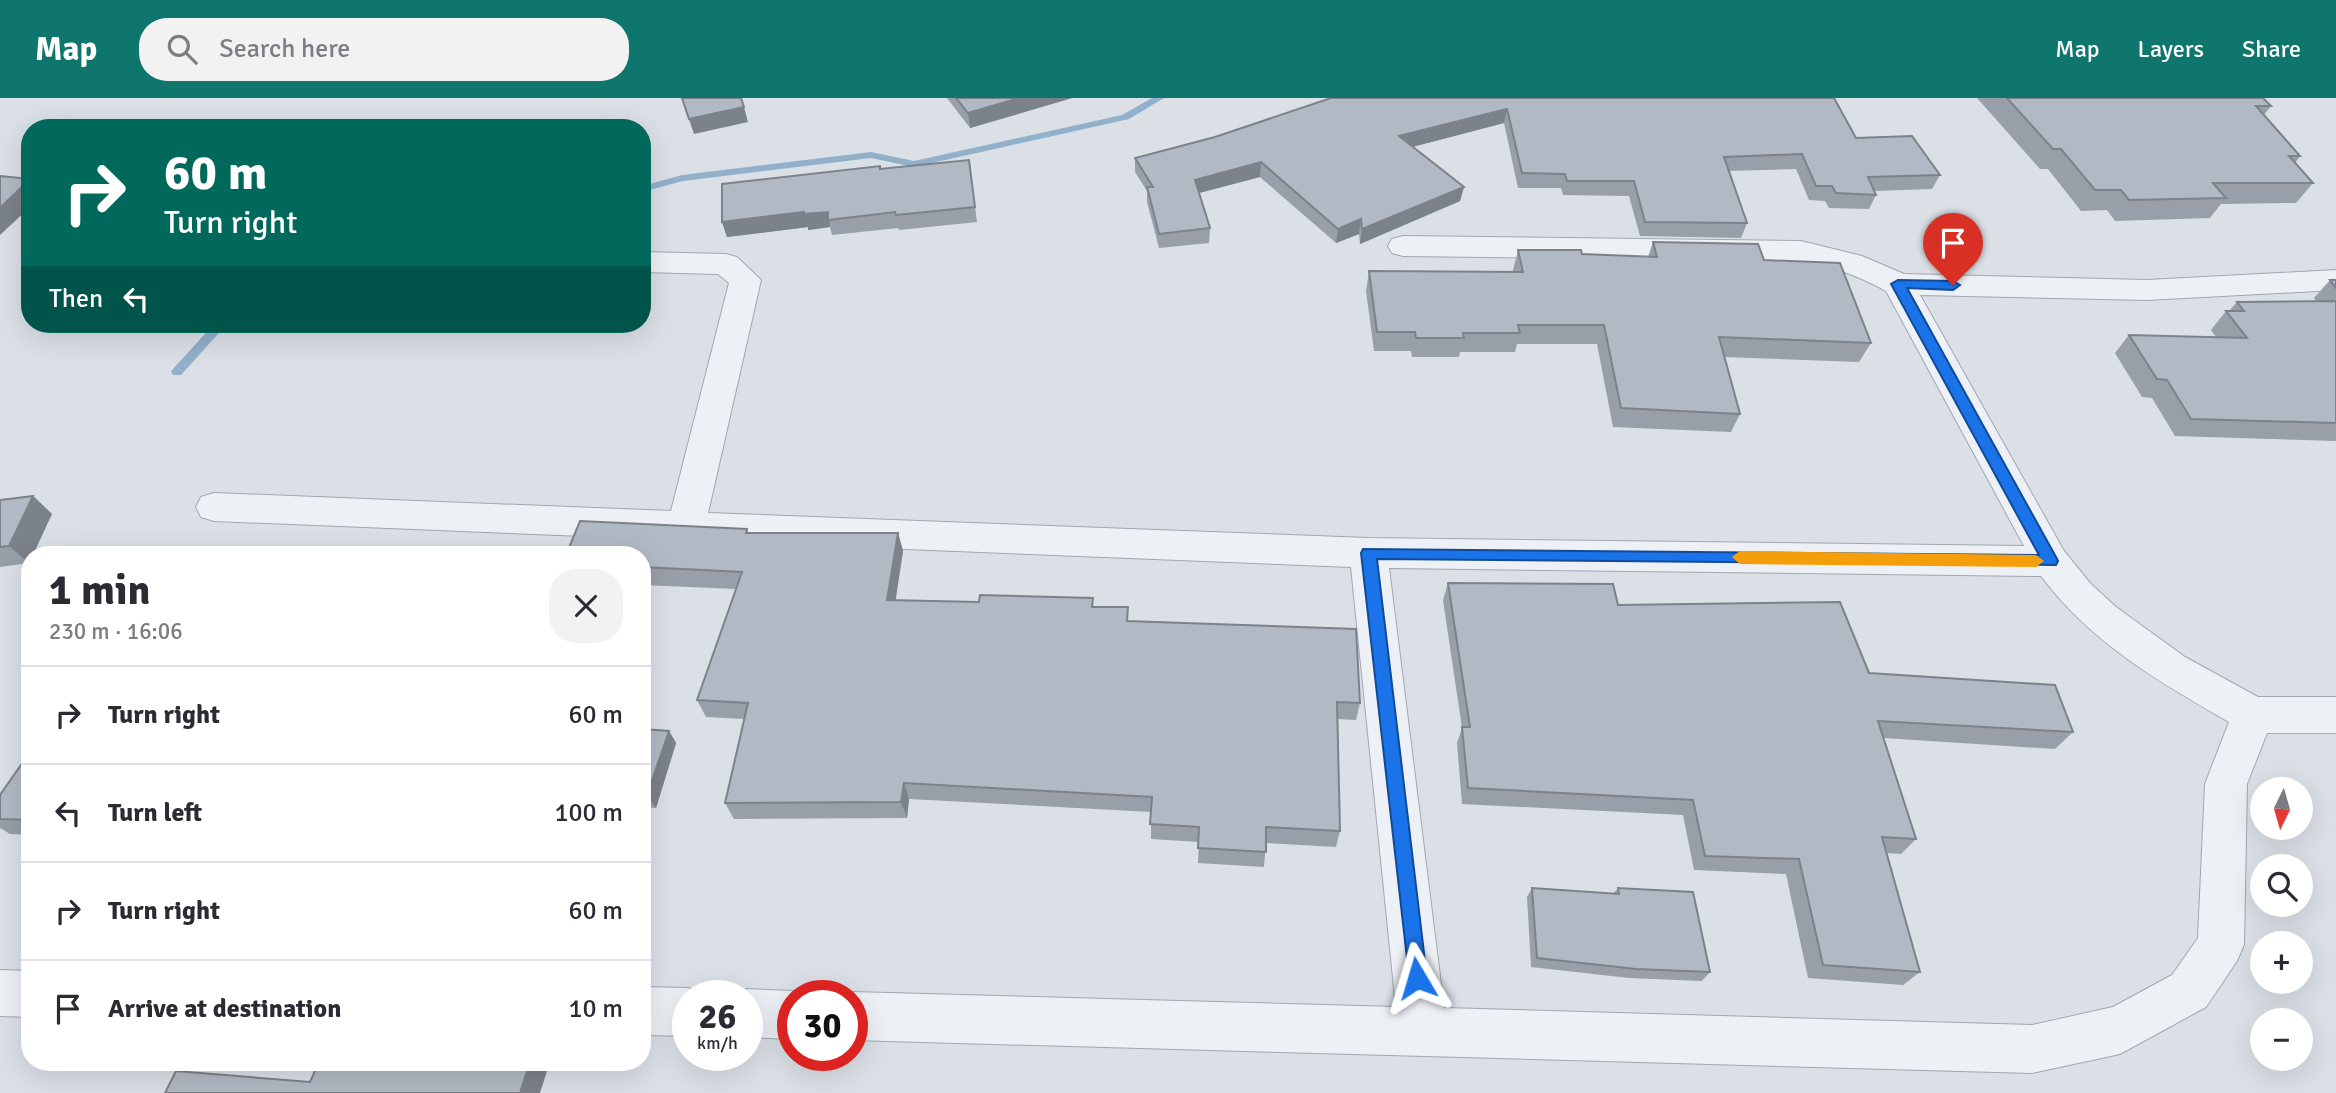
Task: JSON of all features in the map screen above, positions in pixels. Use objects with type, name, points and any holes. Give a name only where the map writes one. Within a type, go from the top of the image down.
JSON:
[{"type":"street","points":[[1403,246],[1801,251],[1835,256],[1879,273],[1898,284],[2147,290],[2336,280]]},
{"type":"street","points":[[651,262],[726,264],[745,280],[686,526]]},
{"type":"street","points":[[1898,284],[2051,561],[2076,594],[2102,618],[2171,669],[2253,715],[2336,715]]},
{"type":"street","points":[[214,507],[1368,553],[2051,561]]},
{"type":"street","points":[[1368,553],[1423,1032]]},
{"type":"street","points":[[868,1016],[2032,1049],[2120,1030],[2189,991],[2221,945],[2226,784],[2253,715]]},
{"type":"street","points":[[0,993],[21,994]]},
{"type":"street","points":[[651,1011],[672,1012]]},
{"type":"building","points":[[682,98],[741,98],[744,107],[689,119]]},
{"type":"building","points":[[956,98],[1019,98],[968,113]]},
{"type":"building","points":[[1331,98],[1834,98],[1856,138],[1912,136],[1940,175],[1868,177],[1876,195],[1836,193],[1832,186],[1816,186],[1802,154],[1724,157],[1747,223],[1645,222],[1634,181],[1567,181],[1565,174],[1522,173],[1507,109],[1399,136],[1464,187],[1362,229],[1361,219],[1338,229],[1261,162],[1195,180],[1210,228],[1159,234],[1147,187],[1153,187],[1135,158],[1215,137]]},
{"type":"building","points":[[2007,98],[2263,98],[2271,106],[2256,106],[2300,156],[2289,156],[2313,183],[2213,183],[2226,198],[2129,200],[2121,190],[2095,190],[2061,149],[2053,149]]},
{"type":"building","points":[[969,160],[975,207],[828,220],[828,212],[804,212],[722,222],[722,184],[880,166],[880,169]]},
{"type":"building","points":[[0,176],[21,178],[21,188],[0,208]]},
{"type":"building","points":[[1653,242],[1758,244],[1764,260],[1840,263],[1871,343],[1719,337],[1740,414],[1621,408],[1604,325],[1518,325],[1520,333],[1463,333],[1464,338],[1416,338],[1415,332],[1377,332],[1369,271],[1523,272],[1518,250],[1581,250],[1582,254],[1657,257]]},
{"type":"building","points":[[2336,301],[2336,423],[2191,419],[2167,380],[2157,379],[2129,335],[2247,338],[2226,311],[2244,311],[2237,302]]},
{"type":"building","points":[[33,496],[9,546],[0,547],[0,500]]},
{"type":"building","points":[[580,521],[747,529],[746,533],[898,533],[887,600],[979,602],[980,595],[1093,598],[1092,607],[1128,607],[1127,621],[1356,629],[1360,703],[1337,702],[1340,831],[1266,827],[1266,852],[1198,848],[1199,827],[1150,824],[1152,797],[904,783],[901,802],[725,803],[748,703],[697,700],[742,572],[651,567],[651,546],[570,546]]},
{"type":"building","points":[[1448,583],[1613,584],[1618,605],[1840,602],[1869,673],[2055,685],[2073,732],[1878,721],[1916,839],[1882,837],[1920,972],[1823,965],[1799,859],[1705,856],[1693,800],[1468,788],[1462,727],[1470,727]]},
{"type":"building","points":[[651,730],[669,731],[651,783]]},
{"type":"building","points":[[21,765],[21,820],[0,819],[0,795]]},
{"type":"building","points":[[1532,888],[1619,894],[1618,888],[1693,892],[1710,972],[1636,969],[1537,958]]},
{"type":"building","points":[[176,1071],[310,1082],[315,1071],[527,1071],[520,1093],[165,1093]]},
{"type":"waterway","points":[[651,187],[682,178],[871,155],[914,164],[1125,117],[1159,98]]},
{"type":"waterway","points":[[177,372],[213,333]]},
{"type":"slow traffic","points":[[1740,557],[2036,561]]},
{"type":"route","points":[[1417,978],[1368,553],[2051,561],[1898,284],[1953,285]]}]
